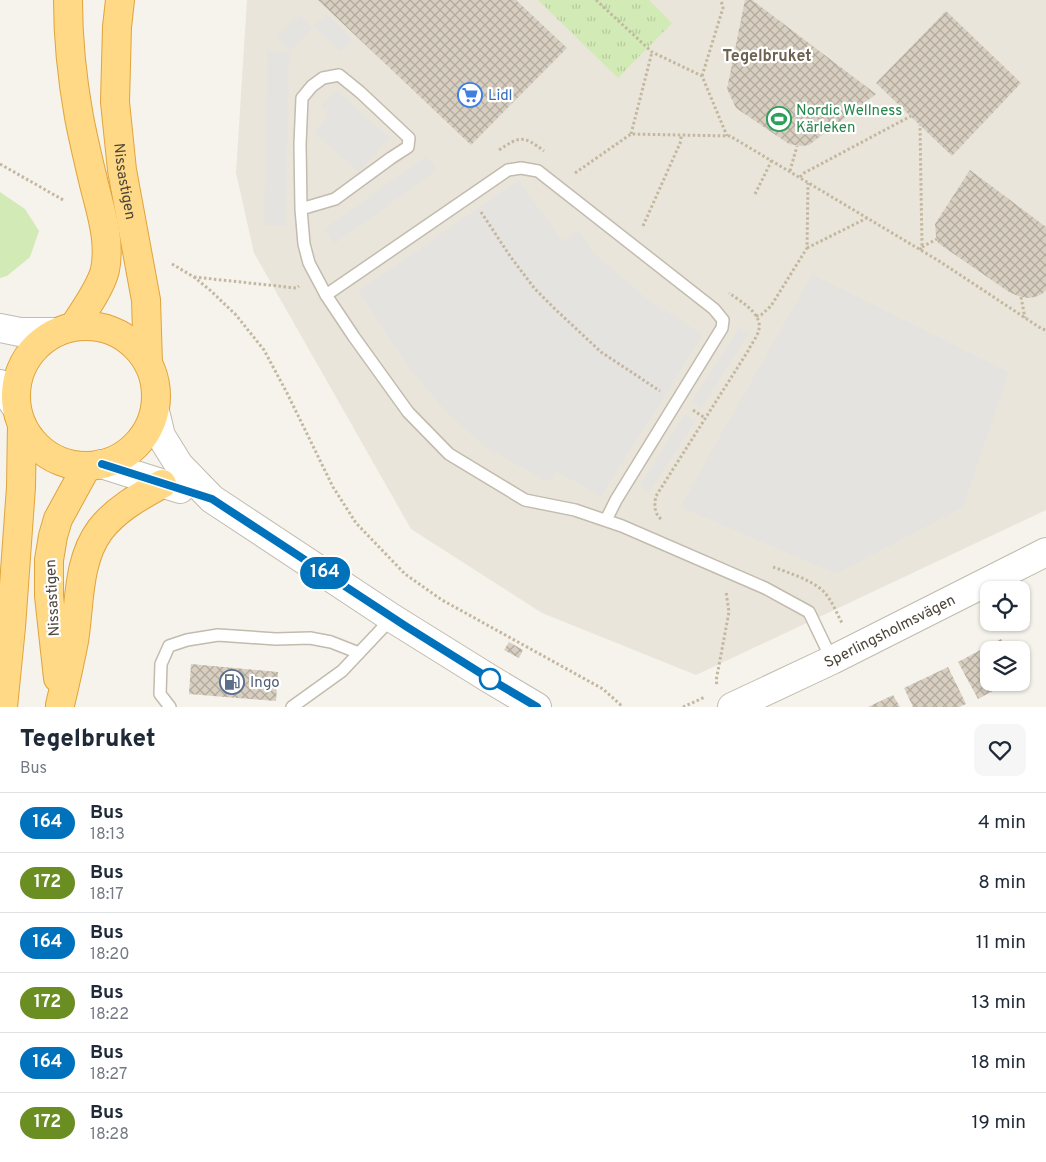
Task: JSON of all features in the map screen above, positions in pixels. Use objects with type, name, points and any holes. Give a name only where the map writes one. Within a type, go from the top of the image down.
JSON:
[{"type":"highway","name":"Nissastigen","points":[[65,329],[93,297],[104,272],[107,252],[106,231],[79,117],[69,50],[68,0]]},
{"type":"highway","name":"Nissastigen","points":[[120,0],[117,27],[115,102],[122,170],[146,300],[148,363]]},
{"type":"highway","points":[[3,707],[22,487],[16,384],[24,362],[38,344],[65,329],[96,326],[117,333],[135,345],[148,363],[154,378],[155,411],[144,435],[125,454],[94,465],[71,464],[55,459],[42,451],[30,439],[19,416]]},
{"type":"highway","name":"Nissastigen","points":[[60,706],[49,596],[49,560],[58,519],[94,465]]},
{"type":"highway","points":[[60,706],[74,641],[82,574],[90,549],[100,530],[115,515],[129,503],[162,484]]},
{"type":"street","points":[[0,328],[20,332],[65,329]]},
{"type":"street","points":[[0,384],[19,416]]},
{"type":"street","points":[[155,411],[161,436],[179,465],[212,499],[392,618],[537,707]]},
{"type":"street","points":[[94,465],[212,499]]},
{"type":"street","name":"Sperlingsholmsvägen","points":[[725,698],[761,701],[832,660],[1046,552]]},
{"type":"lane","points":[[301,209],[335,199],[408,147],[409,138],[360,92],[338,75],[323,78],[312,86],[302,98],[300,144],[301,209],[304,244],[308,263],[326,295],[408,412],[448,454],[525,500],[575,510],[622,526],[765,588],[810,612],[832,660]]},
{"type":"lane","points":[[326,295],[508,170],[521,168],[538,172],[714,309],[723,320],[722,328],[616,500],[606,520]]},
{"type":"lane","points":[[292,707],[342,671],[392,618]]},
{"type":"lane","points":[[170,707],[160,694],[162,664],[169,646],[187,640],[218,635],[276,639],[310,638],[331,642],[358,653]]},
{"type":"path","points":[[596,0],[652,52],[702,76]]},
{"type":"path","points":[[721,0],[723,8],[702,76],[727,136]]},
{"type":"path","points":[[631,134],[652,52]]},
{"type":"path","points":[[800,177],[804,173],[911,116]]},
{"type":"path","points":[[920,125],[921,248]]},
{"type":"path","points":[[574,174],[631,134],[730,136],[921,248],[1044,330],[1046,326]]},
{"type":"path","points":[[636,221],[644,226],[681,141],[681,135]]},
{"type":"path","points":[[498,151],[518,139],[524,139],[532,142],[546,153]]},
{"type":"path","points":[[790,172],[797,146]]},
{"type":"path","points":[[755,194],[772,160]]},
{"type":"path","points":[[0,164],[65,201]]},
{"type":"path","points":[[567,169],[581,179]]},
{"type":"path","points":[[756,316],[761,315],[771,306],[807,248],[808,182]]},
{"type":"path","points":[[470,196],[510,256],[535,289],[554,309],[601,352],[705,418]]},
{"type":"path","points":[[807,248],[867,218]]},
{"type":"path","points":[[921,248],[937,239]]},
{"type":"path","points":[[172,264],[194,277],[212,292],[236,315],[264,350],[333,487],[356,523],[405,574],[442,600],[603,689],[623,707]]},
{"type":"path","points":[[194,277],[296,288]]},
{"type":"path","points":[[668,522],[657,515],[656,496],[748,351],[759,330],[756,316],[728,292]]},
{"type":"path","points":[[1021,297],[1025,318]]},
{"type":"path","points":[[707,563],[725,584],[729,612],[716,681],[725,698]]},
{"type":"path","points":[[769,565],[814,584],[823,590],[844,628]]},
{"type":"shaded area","points":[[247,0],[1046,0],[1046,510],[696,675],[542,613],[411,529],[254,253],[236,173]]},
{"type":"shaded area","points":[[326,14],[353,40],[340,52],[314,27]]},
{"type":"shaded area","points":[[299,15],[313,28],[290,51],[276,37]]},
{"type":"shaded area","points":[[267,51],[289,52],[286,225],[264,225]]},
{"type":"shaded area","points":[[336,90],[389,138],[359,172],[314,132],[329,115],[321,107]]},
{"type":"shaded area","points":[[427,156],[437,170],[334,244],[324,229]]},
{"type":"shaded area","points":[[519,180],[562,241],[579,230],[592,251],[645,297],[703,335],[601,496],[557,472],[548,482],[487,448],[448,414],[410,369],[358,291]]},
{"type":"shaded area","points":[[812,274],[1009,372],[963,507],[836,574],[680,507]]},
{"type":"shaded area","points":[[740,327],[749,333],[701,409],[691,403]]},
{"type":"shaded area","points":[[685,414],[695,421],[649,492],[640,486]]},
{"type":"green space","points":[[538,0],[649,0],[672,23],[618,78]]},
{"type":"green space","points":[[0,192],[25,209],[39,231],[30,257],[7,276],[0,278]]},
{"type":"building","name":"Lidl","points":[[318,0],[516,0],[567,48],[471,145]]},
{"type":"building","points":[[745,0],[752,0],[876,94],[809,145],[801,146],[789,144],[736,108],[727,89]]},
{"type":"building","points":[[946,11],[1021,83],[952,156],[876,83]]},
{"type":"building","points":[[970,170],[1046,227],[1046,290],[1042,294],[1028,298],[1009,292],[938,243],[935,224]]},
{"type":"building","points":[[509,642],[523,650],[519,658],[504,650]]},
{"type":"building","points":[[980,650],[980,691],[993,691],[978,699],[958,662]]},
{"type":"building","points":[[191,664],[278,672],[276,701],[189,694]]},
{"type":"building","points":[[948,667],[966,704],[959,707],[913,707],[904,688]]},
{"type":"building","points":[[893,695],[900,707],[868,707]]},
{"type":"bus line","name":"164","points":[[102,464],[212,499],[407,627],[537,707]]},
{"type":"place","name":"Lidl","points":[[470,95]]},
{"type":"place","name":"Nordic Wellness Kärleken","points":[[779,119]]},
{"type":"place","name":"Ingo","points":[[232,682]]},
{"type":"district","name":"Tegelbruket","points":[[767,55]]}]
